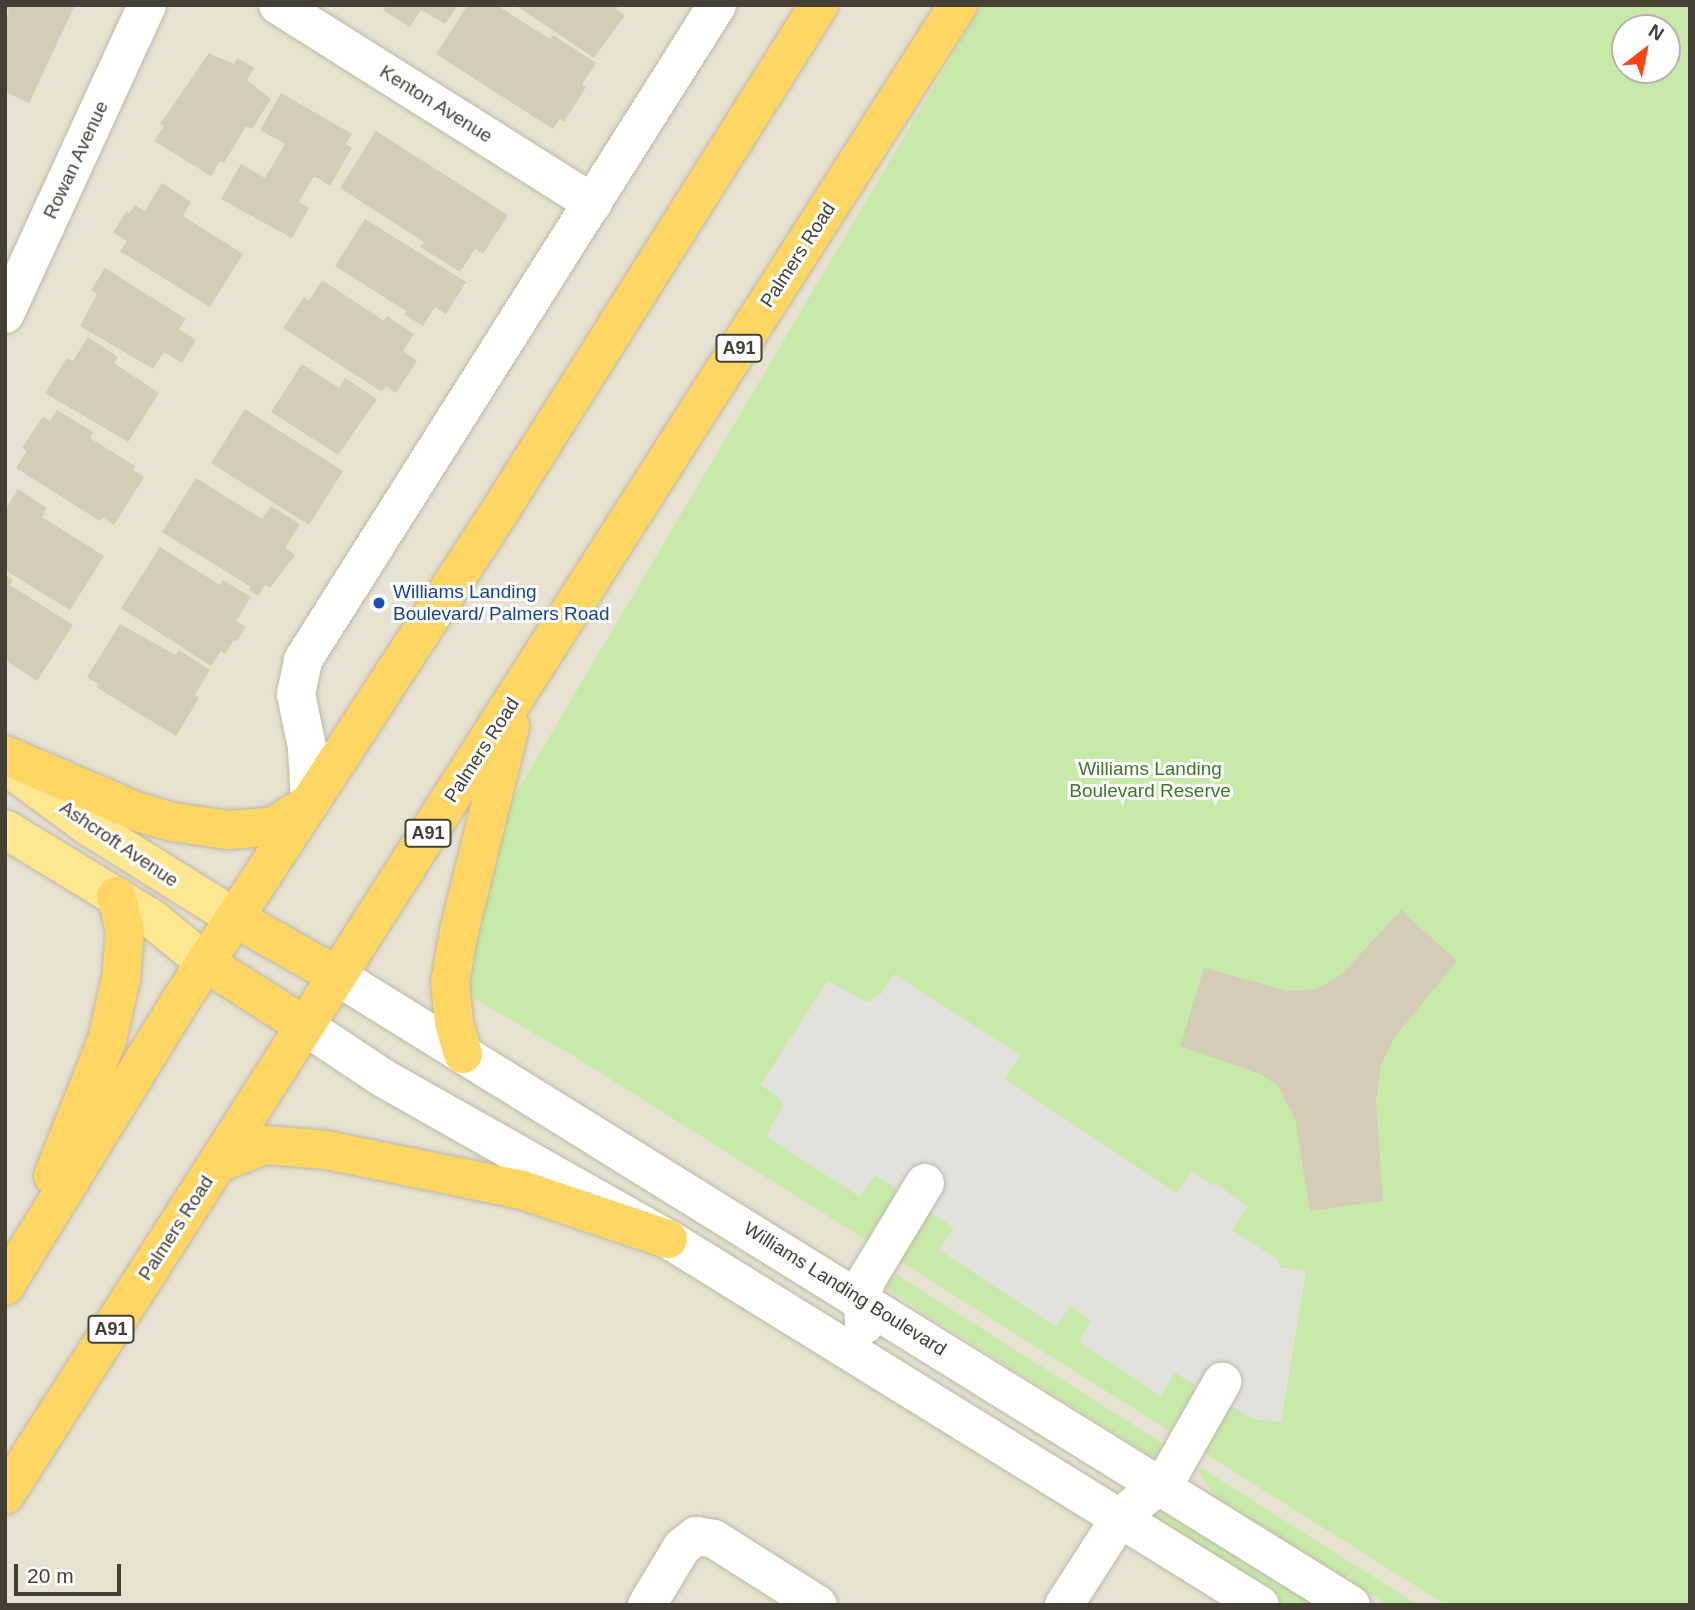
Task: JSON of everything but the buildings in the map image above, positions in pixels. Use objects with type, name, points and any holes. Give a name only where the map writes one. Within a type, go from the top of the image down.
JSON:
[{"type":"highway","points":[[13,1273],[206,963],[498,514],[819,5]]},
{"type":"highway","name":"Palmers Road","points":[[5,1495],[958,5]]},
{"type":"highway","points":[[463,1054],[454,1021],[450,982],[459,930],[520,691]]},
{"type":"highway","points":[[5,755],[138,812],[173,822],[228,830],[274,826],[310,803]]},
{"type":"highway","points":[[13,1273],[107,1040],[121,979],[125,931],[116,896]]},
{"type":"highway","points":[[235,918],[337,976]]},
{"type":"highway","points":[[206,963],[305,1026]]},
{"type":"highway","points":[[218,1163],[266,1144],[326,1150],[522,1189],[668,1239]]},
{"type":"main road","name":"Ashcroft Avenue","points":[[5,765],[88,826],[235,918]]},
{"type":"main road","points":[[5,829],[151,918],[206,963]]},
{"type":"street","name":"Rowan Avenue","points":[[5,314],[147,5]]},
{"type":"street","name":"Kenton Avenue","points":[[278,5],[593,203]]},
{"type":"street","points":[[310,803],[307,747],[296,694],[303,660],[717,5]]},
{"type":"street","name":"Williams Landing Boulevard","points":[[337,976],[1351,1605]]},
{"type":"street","points":[[305,1026],[383,1078],[668,1239],[1259,1605]]},
{"type":"street","points":[[884,1373],[866,1334],[862,1300],[867,1279],[925,1183]]},
{"type":"street","points":[[1064,1605],[1120,1518],[1145,1496],[1163,1486],[1222,1382]]},
{"type":"street","points":[[647,1605],[682,1547],[685,1526],[714,1539],[818,1605]]},
{"type":"shaded area","points":[[5,5],[1690,5],[1690,1605],[5,1605]]},
{"type":"shaded area","points":[[894,974],[1020,1055],[1005,1079],[1177,1193],[1192,1171],[1214,1186],[1216,1184],[1248,1206],[1232,1230],[1277,1259],[1280,1267],[1306,1271],[1281,1422],[1253,1419],[1175,1373],[1161,1396],[1079,1342],[1091,1320],[1070,1306],[1056,1327],[939,1250],[954,1228],[875,1175],[860,1197],[766,1136],[783,1106],[779,1098],[760,1085],[828,981],[867,1002],[881,994]]},
{"type":"green space","name":"Williams Landing Boulevard Reserve","points":[[982,5],[1690,5],[1690,1605],[1446,1605],[577,1058],[470,996],[460,972],[489,839]]},
{"type":"green space","points":[[894,1273],[1165,1445],[1155,1459],[886,1289]]},
{"type":"green space","points":[[1198,1466],[1418,1605],[1388,1605],[1216,1497],[1201,1477]]},
{"type":"green space","points":[[1170,1507],[1329,1605],[1278,1605],[1153,1519]]},
{"type":"place","name":"Williams Landing Boulevard/ Palmers Road","points":[[379,603]]}]
